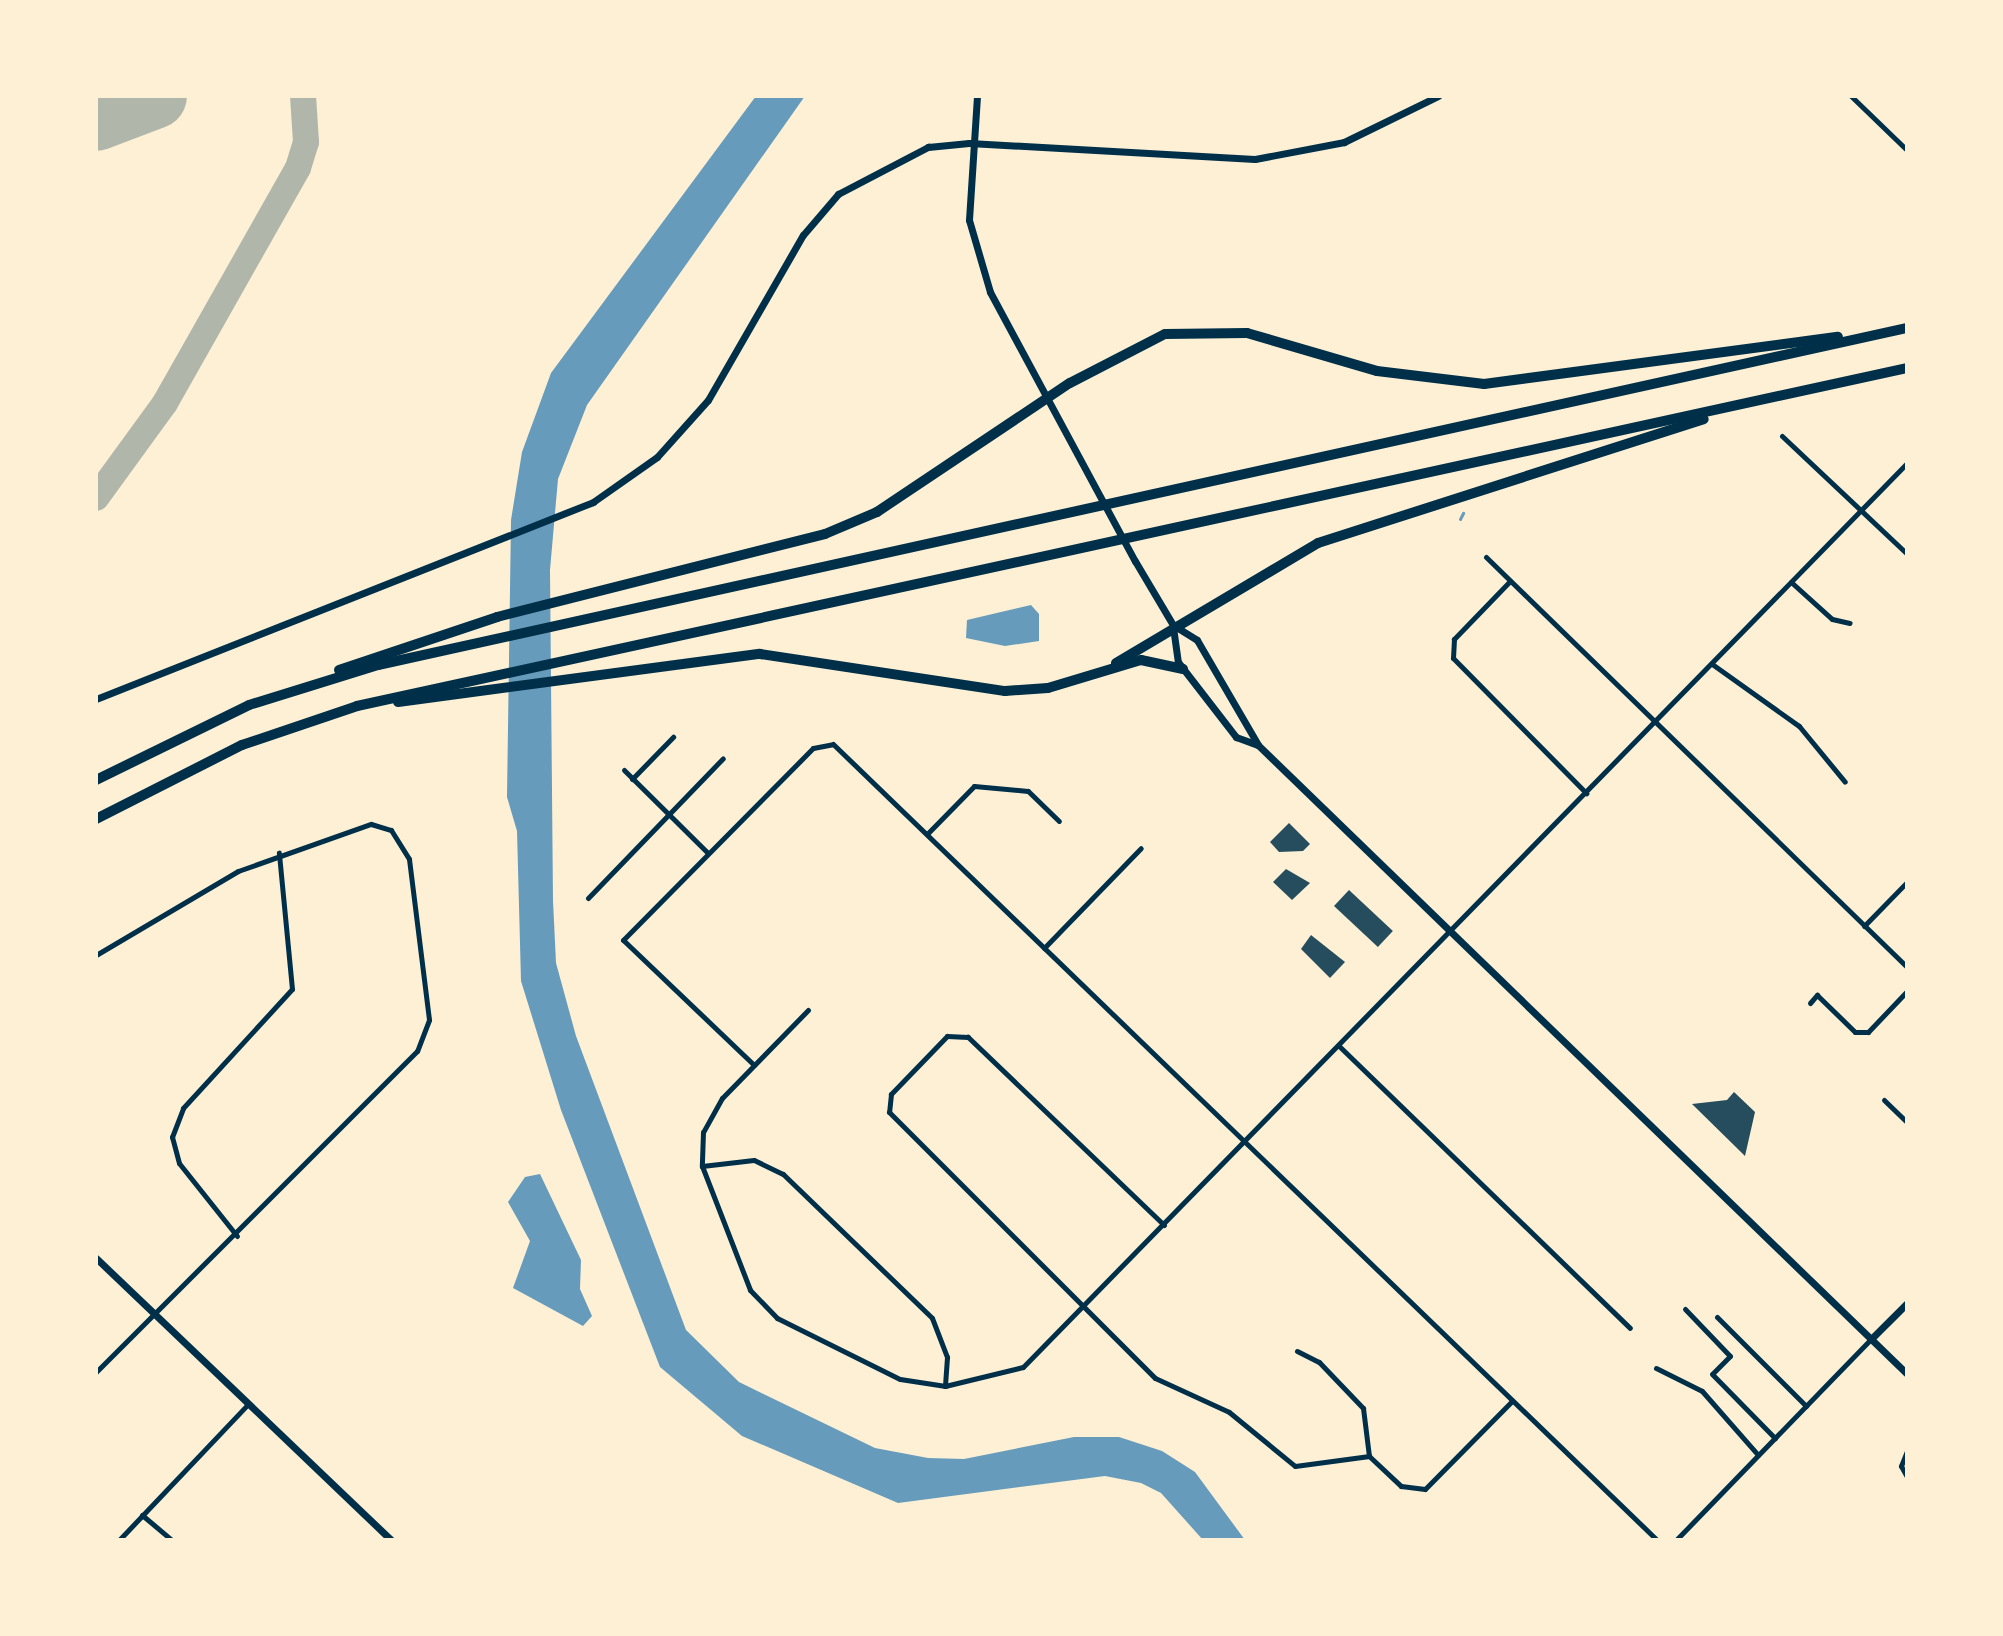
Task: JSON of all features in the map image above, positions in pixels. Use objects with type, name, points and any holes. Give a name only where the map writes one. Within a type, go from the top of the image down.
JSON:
[{"type":"highway","points":[[96,780],[249,705],[497,617],[825,534],[922,485],[1044,400],[1141,343],[1187,330],[1247,333],[1377,371],[1484,384],[1907,327]]},
{"type":"highway","points":[[249,705],[497,639],[1907,327]]},
{"type":"highway","points":[[96,819],[242,745],[357,706],[1907,368]]},
{"type":"highway","points":[[1110,667],[1173,625],[1318,543],[1767,399]]},
{"type":"highway","points":[[357,706],[500,691],[760,654],[1027,691],[1110,667],[1158,660],[1183,669]]},
{"type":"main road","points":[[977,96],[969,143],[973,235],[990,292],[1044,400],[1135,561],[1173,625],[1197,640],[1258,745],[1907,1374]]},
{"type":"main road","points":[[96,699],[508,542],[558,521],[625,481],[684,430],[731,367],[803,235],[838,194],[914,152],[969,143],[1255,159],[1344,142],[1438,96]]},
{"type":"main road","points":[[1173,625],[1170,642],[1183,669],[1236,737],[1258,745]]},
{"type":"main road","points":[[96,1258],[391,1540]]},
{"type":"main road","points":[[1871,1339],[1907,1303]]},
{"type":"street","points":[[1851,96],[1907,150]]},
{"type":"street","points":[[1782,436],[1907,554]]},
{"type":"street","points":[[808,1010],[710,1115],[702,1166],[744,1279],[765,1309],[886,1374],[945,1386],[1023,1367],[1907,463]]},
{"type":"street","points":[[1486,557],[1907,967]]},
{"type":"street","points":[[1511,580],[1454,639],[1453,658],[1586,793]]},
{"type":"street","points":[[1791,582],[1832,619],[1850,623]]},
{"type":"street","points":[[1712,664],[1799,726],[1845,782]]},
{"type":"street","points":[[632,779],[673,737]]},
{"type":"street","points":[[754,1065],[623,940],[813,748],[828,743],[927,834],[1657,1540]]},
{"type":"street","points":[[588,898],[723,758]]},
{"type":"street","points":[[624,770],[708,853]]},
{"type":"street","points":[[927,834],[974,786],[1028,791],[1059,821]]},
{"type":"street","points":[[96,955],[166,908],[279,853],[355,826],[391,830],[409,859],[426,1035],[237,1236],[96,1372]]},
{"type":"street","points":[[1044,948],[1141,848]]},
{"type":"street","points":[[237,1236],[179,1163],[172,1137],[183,1108],[292,989],[279,853]]},
{"type":"street","points":[[1864,926],[1907,882]]},
{"type":"street","points":[[1810,1003],[1817,995],[1855,1032],[1868,1032],[1907,991]]},
{"type":"street","points":[[1164,1225],[968,1037],[947,1036],[888,1103],[1155,1378],[1229,1412],[1272,1454],[1319,1466],[1369,1456]]},
{"type":"street","points":[[1339,1046],[1630,1328]]},
{"type":"street","points":[[1884,1100],[1907,1122]]},
{"type":"street","points":[[702,1166],[754,1160],[783,1174],[932,1318],[947,1357],[945,1386]]},
{"type":"street","points":[[1685,1309],[1730,1356],[1712,1374],[1775,1438]]},
{"type":"street","points":[[1717,1317],[1806,1406]]},
{"type":"street","points":[[1676,1540],[1871,1339]]},
{"type":"street","points":[[1297,1351],[1319,1362],[1363,1408],[1369,1456],[1401,1486],[1425,1489],[1512,1401]]},
{"type":"street","points":[[1656,1368],[1702,1391],[1758,1455]]},
{"type":"street","points":[[119,1540],[248,1404]]},
{"type":"street","points":[[1907,1451],[1901,1466],[1907,1477]]},
{"type":"street","points":[[142,1515],[172,1540]]},
{"type":"water","points":[[756,96],[805,96],[587,405],[558,479],[550,570],[553,901],[556,963],[576,1036],[686,1330],[739,1382],[875,1448],[928,1458],[964,1459],[1074,1437],[1119,1437],[1162,1451],[1195,1472],[1245,1540],[1203,1540],[1161,1493],[1141,1483],[1105,1476],[898,1503],[742,1436],[660,1367],[561,1110],[521,981],[517,831],[507,797],[511,520],[522,452],[551,373]]},
{"type":"water","points":[[1031,605],[1039,614],[1039,641],[1005,646],[966,638],[967,620]]},
{"type":"water","points":[[540,1174],[581,1260],[580,1289],[592,1316],[583,1326],[513,1288],[530,1241],[508,1202],[525,1177]]},
{"type":"building","points":[[1289,823],[1310,844],[1303,851],[1279,852],[1270,842]]},
{"type":"building","points":[[1286,869],[1310,883],[1292,900],[1273,882]]},
{"type":"building","points":[[1349,890],[1393,931],[1378,947],[1334,906]]},
{"type":"building","points":[[1311,935],[1345,962],[1330,978],[1301,949]]},
{"type":"building","points":[[1734,1092],[1755,1112],[1745,1156],[1692,1104],[1727,1100]]},
{"type":"waterway","points":[[1460,519],[1463,513]]},
{"type":"taxiway","points":[[96,498],[165,403],[298,168],[306,142],[303,96]]},
{"type":"runway","points":[[96,118],[154,96]]}]
